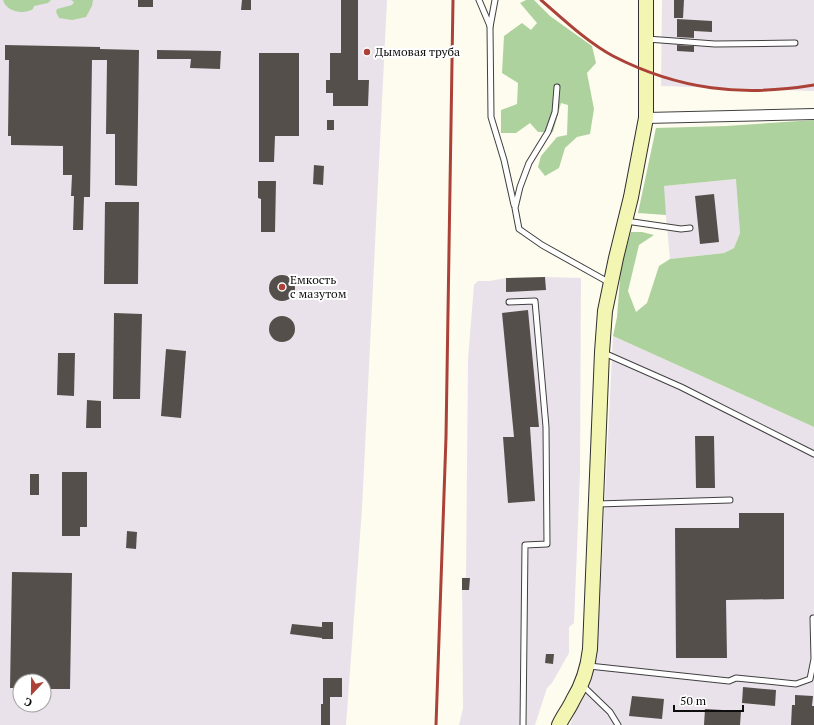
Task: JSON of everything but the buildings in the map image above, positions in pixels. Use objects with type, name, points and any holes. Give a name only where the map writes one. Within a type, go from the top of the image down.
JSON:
[{"type":"street","points":[[559,725],[581,684],[588,666],[605,311],[646,118],[646,0]]},
{"type":"street","points":[[646,118],[814,114]]},
{"type":"lane","points":[[479,0],[490,27]]},
{"type":"lane","points":[[494,0],[490,27],[491,117],[504,160],[519,229],[542,246],[611,284]]},
{"type":"lane","points":[[646,39],[715,44],[795,43]]},
{"type":"lane","points":[[515,208],[520,187],[529,163],[548,132],[555,112],[557,87]]},
{"type":"lane","points":[[625,221],[681,229],[690,228]]},
{"type":"lane","points":[[509,302],[535,301],[546,427],[547,544],[525,545],[523,725]]},
{"type":"lane","points":[[602,352],[681,387],[814,454]]},
{"type":"lane","points":[[596,504],[730,500]]},
{"type":"lane","points":[[588,666],[729,681],[736,678],[796,684],[810,679],[814,659],[813,618]]},
{"type":"lane","points":[[581,684],[610,712],[618,725]]},
{"type":"shaded area","points":[[0,0],[387,0],[362,509],[346,725],[0,725]]},
{"type":"shaded area","points":[[662,0],[814,0],[814,91],[661,86]]},
{"type":"shaded area","points":[[737,179],[740,233],[734,248],[724,253],[670,259],[663,186]]},
{"type":"shaded area","points":[[506,278],[581,278],[580,473],[574,623],[569,627],[569,653],[552,683],[547,688],[535,725],[459,725],[463,708],[462,578],[466,577],[468,359],[474,285],[478,281],[490,281]]},
{"type":"shaded area","points":[[613,336],[814,427],[814,725],[570,725],[597,658]]},
{"type":"green space","points":[[3,0],[51,0],[48,3],[34,6],[33,9],[29,11],[20,12],[11,10]]},
{"type":"green space","points":[[71,0],[93,0],[92,6],[86,17],[72,20],[59,18],[56,12],[57,9],[72,5],[74,2]]},
{"type":"green space","points":[[526,0],[534,0],[550,16],[592,46],[596,63],[587,73],[594,109],[590,134],[577,137],[565,148],[559,168],[545,176],[538,167],[541,156],[557,137],[567,135],[568,105],[561,103],[553,132],[538,132],[530,123],[516,133],[501,133],[501,110],[517,104],[518,83],[502,73],[504,36],[522,23],[531,30],[537,23],[520,3]]},
{"type":"green space","points":[[814,120],[814,427],[613,336],[617,317],[621,266],[631,232],[642,232],[654,235],[639,245],[628,291],[636,312],[647,303],[659,266],[670,259],[724,253],[734,248],[740,233],[736,179],[664,186],[666,215],[638,213],[656,128],[726,126]]},
{"type":"railway","points":[[436,725],[446,437],[453,0]]},
{"type":"railway","points":[[541,0],[576,30],[603,50],[638,68],[662,77],[711,88],[736,90],[787,89],[814,85]]},
{"type":"place","name":"Дымовая труба","points":[[367,52]]},
{"type":"place","name":"Емкость с мазутом","points":[[282,287]]}]
